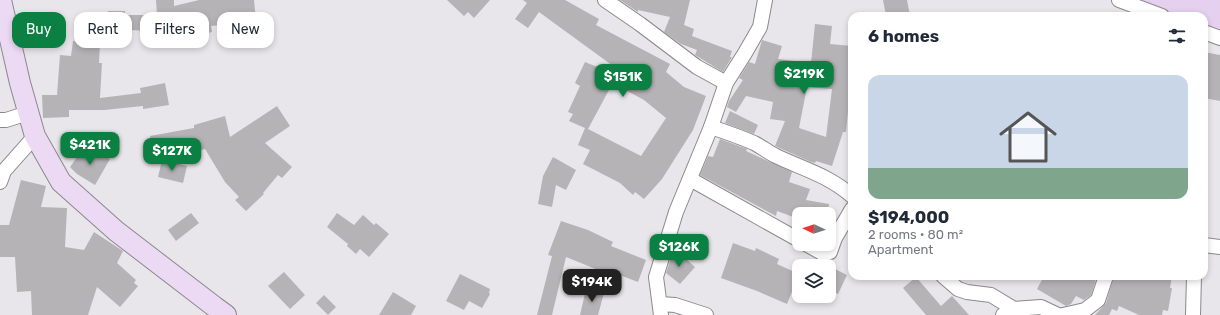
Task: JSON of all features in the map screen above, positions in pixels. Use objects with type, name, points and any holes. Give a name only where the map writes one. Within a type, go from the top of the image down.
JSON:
[{"type":"street","points":[[1,0],[28,113],[35,136],[61,182],[116,231],[226,315]]},
{"type":"street","points":[[605,0],[640,24],[697,67],[726,83]]},
{"type":"street","points":[[706,315],[675,305],[660,310],[656,277],[676,212],[711,127],[726,83],[760,27],[765,0]]},
{"type":"street","points":[[1119,0],[1151,12]]},
{"type":"street","points":[[1208,34],[1220,38]]},
{"type":"street","points":[[0,120],[6,120],[28,113]]},
{"type":"street","points":[[711,127],[730,133],[755,144],[776,156],[817,173],[848,193]]},
{"type":"street","points":[[0,182],[4,171],[35,136]]},
{"type":"street","points":[[690,179],[792,236]]},
{"type":"street","points":[[836,236],[848,216]]},
{"type":"street","points":[[1208,246],[1220,247]]},
{"type":"street","points":[[818,251],[822,253],[830,251]]},
{"type":"street","points":[[948,280],[958,289],[967,292],[991,295],[1008,312],[1041,307],[1058,315]]},
{"type":"street","points":[[1063,315],[1085,310],[1098,300],[1105,280]]},
{"type":"street","points":[[1194,280],[1194,315]]},
{"type":"shaded area","points":[[1128,0],[1220,0],[1220,33],[1208,29],[1208,12],[1161,12]]},
{"type":"building","points":[[156,0],[174,0],[174,6],[199,0],[254,0],[255,12],[217,12],[217,25],[211,26],[212,32],[209,33],[209,12],[157,12]]},
{"type":"building","points":[[447,0],[490,0],[474,18],[468,12],[464,16]]},
{"type":"building","points":[[523,0],[565,0],[599,19],[596,25],[670,64],[666,72],[684,87],[706,96],[693,130],[662,179],[644,199],[635,192],[633,195],[620,183],[583,164],[590,150],[578,145],[585,128],[569,121],[573,114],[568,112],[580,86],[575,83],[585,62],[617,75],[588,129],[641,156],[666,118],[644,100],[618,86],[624,74],[539,12],[528,28],[515,19],[527,3]]},
{"type":"building","points":[[620,0],[690,0],[684,25],[694,29],[692,36],[732,51],[730,57],[732,57],[723,72],[695,55],[697,50],[681,44],[664,32],[670,17],[638,10],[638,12]]},
{"type":"building","points":[[883,0],[907,0],[909,12],[885,12]]},
{"type":"building","points":[[108,11],[125,12],[108,12]]},
{"type":"building","points":[[132,15],[140,15],[140,30],[132,30]]},
{"type":"building","points":[[815,24],[832,26],[830,44],[848,46],[848,111],[846,132],[843,132],[832,166],[816,161],[815,163],[811,162],[775,146],[785,121],[770,119],[773,102],[746,96],[736,112],[727,107],[729,101],[743,80],[739,78],[749,62],[755,64],[762,40],[782,46],[778,59],[811,63]],"holes":[[[807,87],[832,89],[826,137],[799,128]]]},
{"type":"building","points":[[73,41],[74,48],[100,48],[99,63],[102,63],[100,98],[141,93],[140,88],[165,83],[169,105],[143,109],[143,106],[104,110],[69,110],[69,117],[43,118],[42,95],[57,95],[60,55],[71,56]]},
{"type":"building","points":[[1208,53],[1220,55],[1220,101],[1208,99]]},
{"type":"building","points":[[277,106],[290,126],[265,143],[292,167],[282,178],[278,175],[263,193],[264,194],[246,211],[235,200],[239,197],[225,182],[205,149],[200,150],[199,143],[152,152],[150,136],[194,128],[194,125],[225,116],[230,137]]},
{"type":"building","points":[[730,111],[758,125],[754,134],[725,123]]},
{"type":"building","points":[[720,139],[747,149],[746,151],[792,172],[789,182],[810,189],[806,200],[829,204],[829,207],[792,207],[792,216],[777,211],[776,216],[700,175],[708,156],[713,157]]},
{"type":"building","points":[[93,149],[110,159],[95,185],[77,174],[70,167],[80,153],[87,158]]},
{"type":"building","points":[[553,157],[576,170],[566,190],[556,185],[552,207],[538,204],[543,176]]},
{"type":"building","points":[[162,160],[187,166],[183,183],[158,177]]},
{"type":"building","points":[[21,180],[46,186],[41,207],[67,208],[65,247],[84,250],[94,232],[123,251],[117,263],[136,280],[134,283],[138,286],[120,307],[97,287],[88,315],[32,315],[31,291],[17,292],[15,257],[0,257],[0,225],[9,225]]},
{"type":"building","points":[[191,213],[199,223],[176,241],[168,230]]},
{"type":"building","points":[[337,213],[354,225],[363,215],[374,225],[376,223],[389,234],[369,257],[360,249],[356,254],[347,246],[348,244],[327,227]]},
{"type":"building","points":[[561,221],[588,230],[613,242],[611,246],[646,260],[638,282],[609,271],[608,274],[566,257],[552,315],[537,315],[552,256],[548,255]]},
{"type":"building","points":[[733,243],[755,251],[756,248],[779,259],[777,264],[792,271],[792,292],[787,304],[721,278]]},
{"type":"building","points":[[677,251],[695,267],[680,284],[666,273],[671,258]]},
{"type":"building","points":[[836,270],[847,275],[838,294],[836,293]]},
{"type":"building","points":[[284,272],[305,295],[290,309],[268,286]]},
{"type":"building","points":[[460,274],[490,289],[490,294],[482,308],[469,301],[464,310],[446,301]]},
{"type":"building","points":[[912,280],[919,280],[941,306],[952,296],[969,315],[926,315],[903,288]]},
{"type":"building","points":[[1042,280],[1096,280],[1091,295],[1084,300],[1076,296],[1071,304],[1066,306],[1037,289]]},
{"type":"building","points":[[1113,280],[1171,280],[1170,288],[1172,288],[1168,311],[1163,310],[1162,315],[1139,315],[1119,306],[1117,311],[1112,309],[1109,315],[1095,315],[1106,303]]},
{"type":"building","points":[[586,289],[604,293],[598,315],[580,315]]},
{"type":"building","points":[[393,292],[416,306],[411,315],[379,315]]},
{"type":"building","points":[[324,295],[336,307],[328,315],[316,303]]}]
